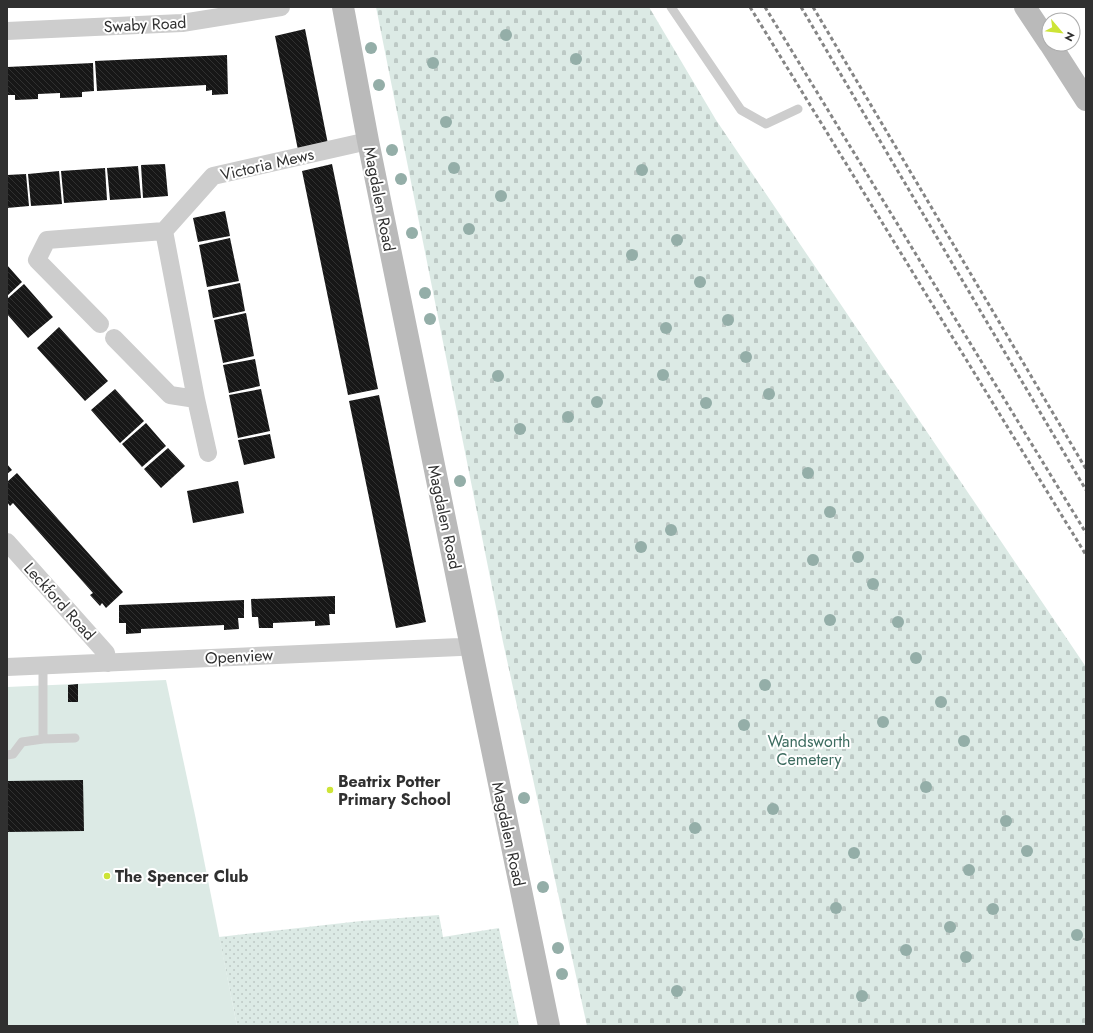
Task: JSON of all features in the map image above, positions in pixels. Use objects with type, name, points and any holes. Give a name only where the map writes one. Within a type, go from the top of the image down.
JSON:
[{"type":"street","name":"Swaby Road","points":[[7,31],[182,23],[281,7]]},
{"type":"street","name":"Magdalen Road","points":[[343,7],[368,141],[549,1026]]},
{"type":"street","points":[[1025,7],[1041,32]]},
{"type":"street","points":[[1054,52],[1086,99]]},
{"type":"street","name":"Victoria Mews","points":[[164,231],[213,176],[368,141]]},
{"type":"street","points":[[100,324],[37,260],[47,240],[164,231],[196,399],[208,453]]},
{"type":"street","points":[[114,338],[170,395],[196,399]]},
{"type":"street","name":"Leckford Road","points":[[7,542],[106,653],[108,663]]},
{"type":"street","name":"Openview","points":[[7,667],[470,645]]},
{"type":"lane","points":[[671,7],[741,110],[766,124],[798,109]]},
{"type":"lane","points":[[43,665],[43,739]]},
{"type":"lane","points":[[7,755],[13,754],[22,742],[43,739],[75,738]]},
{"type":"green space","name":"Wandsworth Cemetery","points":[[376,7],[649,7],[716,120],[1086,667],[1086,1026],[587,1026],[503,642]]},
{"type":"green space","name":"The Spencer Club","points":[[166,680],[195,815],[237,1026],[7,1026],[7,687]]},
{"type":"green space","points":[[439,915],[443,937],[499,928],[519,1026],[237,1026],[219,937],[361,921]]},
{"type":"building","points":[[305,29],[328,144],[298,150],[275,36]]},
{"type":"building","points":[[227,55],[228,94],[212,95],[212,90],[206,91],[206,85],[97,91],[95,61]]},
{"type":"building","points":[[93,63],[94,91],[82,92],[82,97],[60,98],[60,93],[38,94],[38,99],[15,100],[15,95],[7,95],[7,67]]},
{"type":"building","points":[[165,164],[168,196],[143,198],[141,165]]},
{"type":"building","points":[[332,164],[378,389],[348,395],[302,171]]},
{"type":"building","points":[[138,166],[141,198],[110,200],[107,168]]},
{"type":"building","points":[[105,168],[107,200],[64,203],[61,171]]},
{"type":"building","points":[[59,171],[62,204],[31,206],[28,174]]},
{"type":"building","points":[[26,174],[29,206],[7,208],[7,175]]},
{"type":"building","points":[[225,211],[230,236],[198,242],[193,218]]},
{"type":"building","points":[[230,238],[239,281],[207,287],[199,245]]},
{"type":"building","points":[[7,265],[22,282],[7,296]]},
{"type":"building","points":[[240,283],[245,311],[213,318],[208,290]]},
{"type":"building","points":[[24,284],[53,317],[28,338],[7,314],[7,299]]},
{"type":"building","points":[[246,313],[254,356],[223,363],[214,320]]},
{"type":"building","points":[[59,327],[108,381],[85,401],[37,348]]},
{"type":"building","points":[[255,359],[260,386],[229,393],[223,365]]},
{"type":"building","points":[[115,389],[144,421],[120,443],[91,410]]},
{"type":"building","points":[[261,389],[270,431],[238,438],[229,395]]},
{"type":"building","points":[[379,395],[426,622],[396,628],[349,401]]},
{"type":"building","points":[[146,423],[166,446],[142,467],[122,444]]},
{"type":"building","points":[[270,434],[275,458],[244,465],[238,440]]},
{"type":"building","points":[[168,448],[185,466],[161,488],[144,469]]},
{"type":"building","points":[[7,464],[12,470],[7,474]]},
{"type":"building","points":[[17,473],[123,592],[106,608],[102,603],[100,606],[90,595],[93,593],[13,503],[10,506],[7,502],[7,482]]},
{"type":"building","points":[[238,481],[244,513],[193,523],[187,491]]},
{"type":"building","points":[[335,596],[335,614],[329,614],[330,625],[315,626],[315,621],[273,623],[273,628],[259,628],[258,617],[252,617],[251,599]]},
{"type":"building","points":[[244,600],[244,618],[238,618],[239,629],[224,630],[224,625],[141,629],[141,633],[126,634],[126,623],[119,623],[119,605]]},
{"type":"building","points":[[78,684],[78,702],[68,702],[68,685]]},
{"type":"building","points":[[83,780],[84,831],[7,832],[7,781]]},
{"type":"railway","points":[[750,7],[1086,555]]},
{"type":"railway","points":[[765,7],[1086,533]]},
{"type":"railway","points":[[801,7],[1086,490]]},
{"type":"railway","points":[[813,7],[1086,469]]},
{"type":"place","name":"Beatrix Potter Primary School","points":[[330,790]]},
{"type":"place","name":"The Spencer Club","points":[[107,876]]}]
